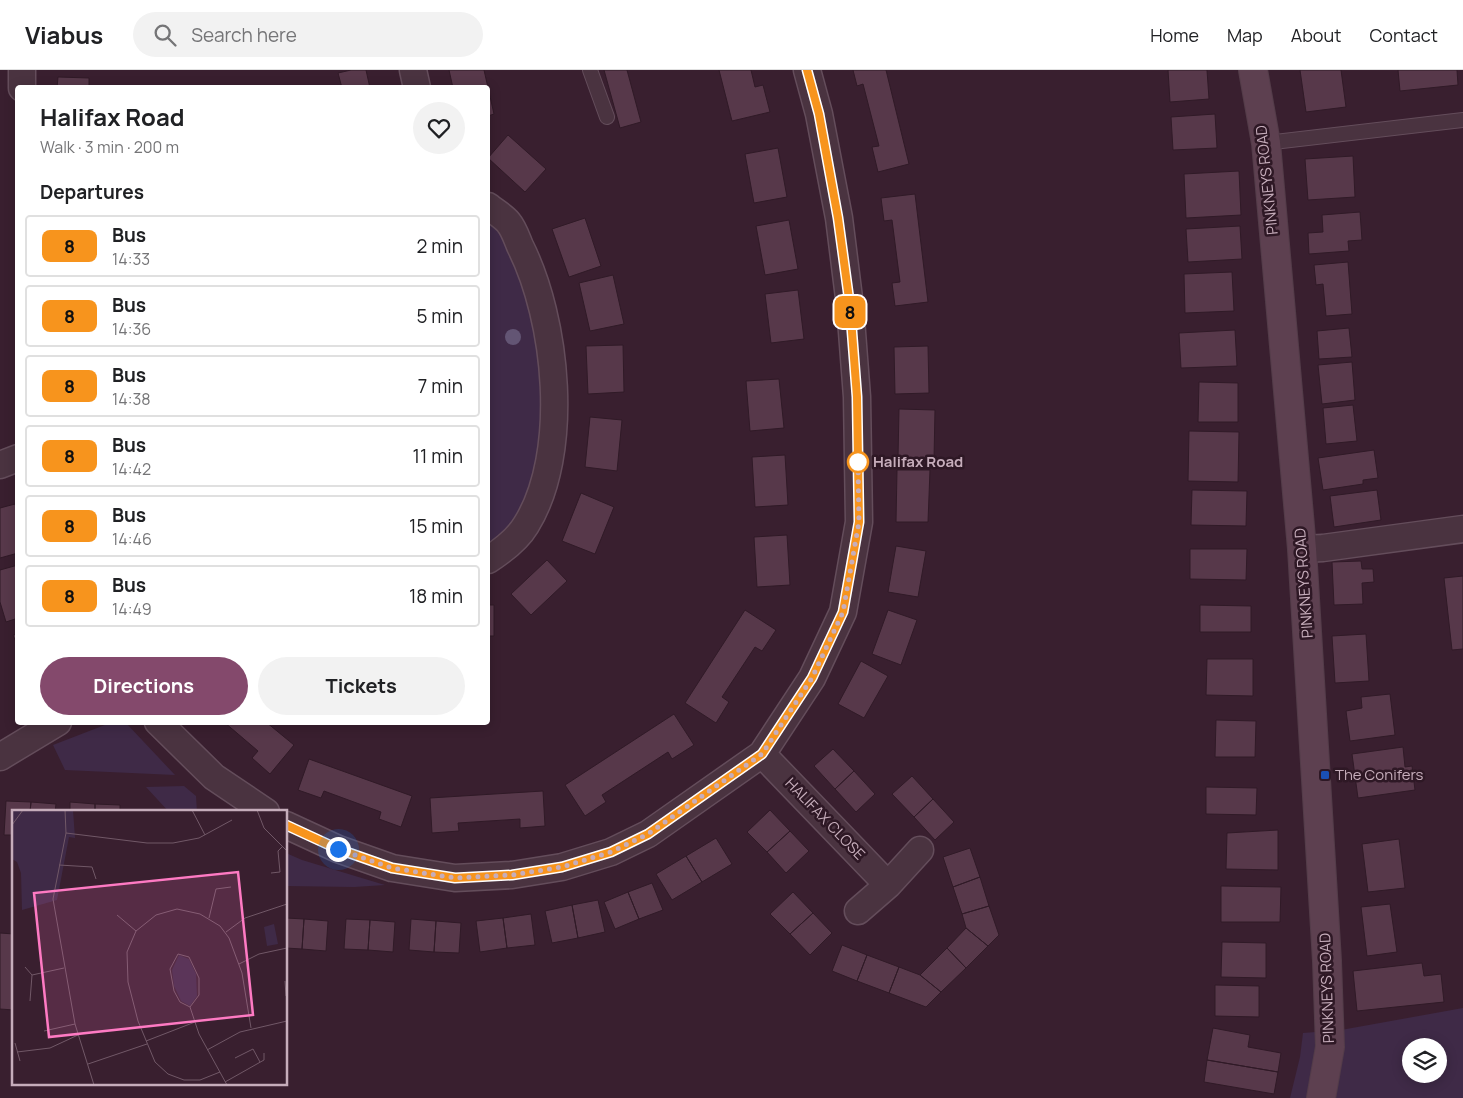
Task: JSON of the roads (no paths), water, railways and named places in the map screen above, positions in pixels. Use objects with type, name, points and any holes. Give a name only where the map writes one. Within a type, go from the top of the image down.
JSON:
[{"type":"street","points":[[22,70],[22,85]]},
{"type":"street","points":[[413,70],[416,85]]},
{"type":"street","points":[[288,825],[338,849],[392,868],[455,878],[512,875],[562,867],[611,852],[648,834],[762,754],[812,678],[843,612],[859,522],[857,397],[850,306],[838,218],[819,114],[807,70]]},
{"type":"street","name":"PINKNEYS ROAD","points":[[1252,70],[1266,143],[1302,549],[1328,971],[1330,1047],[1321,1098]]},
{"type":"street","points":[[490,208],[508,222],[526,258],[541,299],[554,376],[551,458],[541,494],[526,525],[506,548],[490,559]]},
{"type":"street","points":[[0,465],[15,459]]},
{"type":"street","points":[[1302,549],[1323,548],[1463,529]]},
{"type":"street","points":[[0,757],[53,725]]},
{"type":"street","points":[[161,725],[214,776],[234,803],[259,810]]},
{"type":"street","name":"HALIFAX CLOSE","points":[[762,754],[888,885]]},
{"type":"street","points":[[858,910],[888,885],[920,850]]},
{"type":"lane","points":[[590,70],[607,117]]},
{"type":"lane","points":[[1266,143],[1463,120]]},
{"type":"place","name":"Halifax Road","points":[[858,462]]},
{"type":"place","name":"The Conifers","points":[[1325,775]]}]
